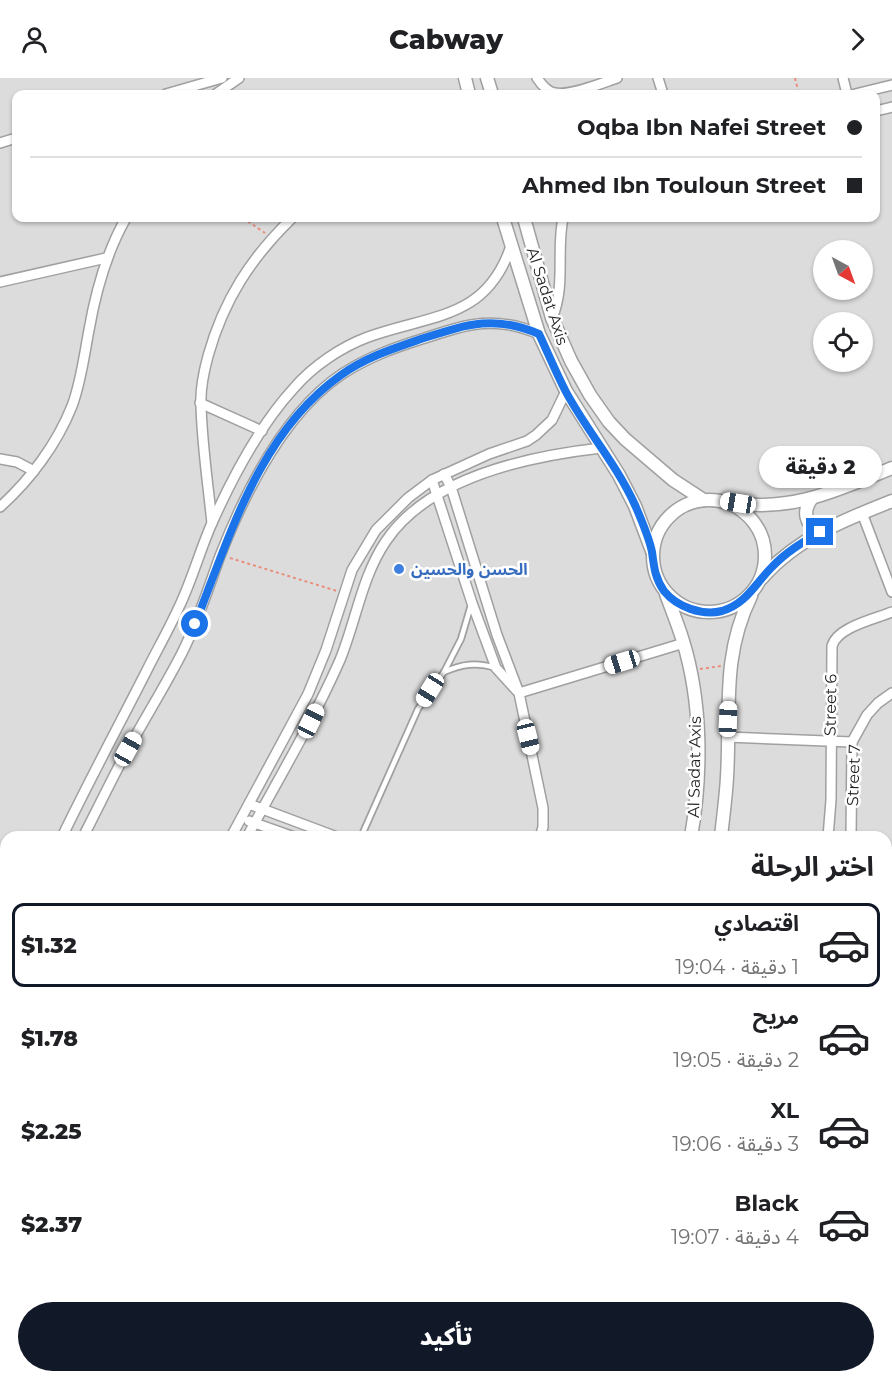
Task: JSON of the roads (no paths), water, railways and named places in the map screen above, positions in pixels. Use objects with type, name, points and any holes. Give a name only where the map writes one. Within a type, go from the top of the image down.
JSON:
[{"type":"street","points":[[180,90],[222,78]]},
{"type":"street","points":[[222,90],[239,78]]},
{"type":"street","points":[[537,78],[549,90]]},
{"type":"street","points":[[572,90],[586,82],[617,78]]},
{"type":"street","points":[[871,90],[892,85]]},
{"type":"street","points":[[0,507],[34,471],[55,440],[72,407],[106,258],[124,222]]},
{"type":"street","points":[[212,524],[200,403],[205,368],[228,300],[246,269],[271,238],[288,222]]},
{"type":"street","name":"Al Sadat Axis","points":[[504,222],[539,334],[566,391],[619,475],[635,506],[652,551]]},
{"type":"street","name":"Al Sadat Axis","points":[[525,222],[552,318],[571,361],[609,422],[673,480],[702,499]]},
{"type":"street","points":[[552,318],[560,294],[560,237],[563,222]]},
{"type":"street","points":[[66,831],[179,609],[212,524],[237,473],[277,407],[316,367],[340,351],[365,338],[460,309],[478,298],[493,284],[505,266],[512,246]]},
{"type":"street","points":[[0,282],[106,258]]},
{"type":"street","points":[[86,831],[181,653],[209,589],[220,555],[252,486],[298,414],[341,374],[367,359],[394,348],[471,324],[506,323],[539,334]]},
{"type":"street","points":[[234,831],[308,694],[326,650],[352,570],[376,530],[408,498],[432,480],[527,441],[536,435],[552,420],[566,391]]},
{"type":"street","points":[[200,403],[262,431]]},
{"type":"street","points":[[250,831],[301,743],[339,662],[372,568],[386,540],[408,517],[451,487],[525,461],[601,448]]},
{"type":"street","points":[[0,459],[17,462],[34,471]]},
{"type":"street","points":[[892,468],[812,498],[778,505],[751,505],[702,499],[687,503],[673,511],[655,536],[652,551],[657,580],[665,593],[681,605],[700,612],[720,611],[738,604],[786,554],[820,532],[892,501]]},
{"type":"street","points":[[444,474],[451,487],[497,635],[519,693],[543,808],[542,831]]},
{"type":"street","points":[[432,480],[496,668],[519,693]]},
{"type":"street","points":[[812,498],[806,508],[807,520],[814,530],[820,532]]},
{"type":"street","points":[[724,501],[742,510],[756,524],[764,542],[765,562],[756,586]]},
{"type":"street","points":[[862,513],[889,574],[892,592]]},
{"type":"street","name":"Al Sadat Axis","points":[[722,831],[727,776],[730,665],[735,636],[756,586]]},
{"type":"street","name":"Al Sadat Axis","points":[[665,593],[684,643],[695,699],[698,735],[697,775],[692,831]]},
{"type":"street","name":"Street 6","points":[[828,831],[833,639],[843,631],[892,612]]},
{"type":"street","points":[[519,693],[684,643]]},
{"type":"street","name":"Street 7","points":[[851,831],[852,742],[867,715],[892,693]]},
{"type":"street","points":[[727,737],[852,742]]},
{"type":"street","points":[[249,804],[321,831]]},
{"type":"street","points":[[241,819],[277,831]]},
{"type":"lane","points":[[364,831],[418,709],[444,672],[461,639],[472,603]]},
{"type":"lane","points":[[444,672],[468,664],[481,664],[496,668]]},
{"type":"place","name":"الحسن والحسين","points":[[399,569]]}]
